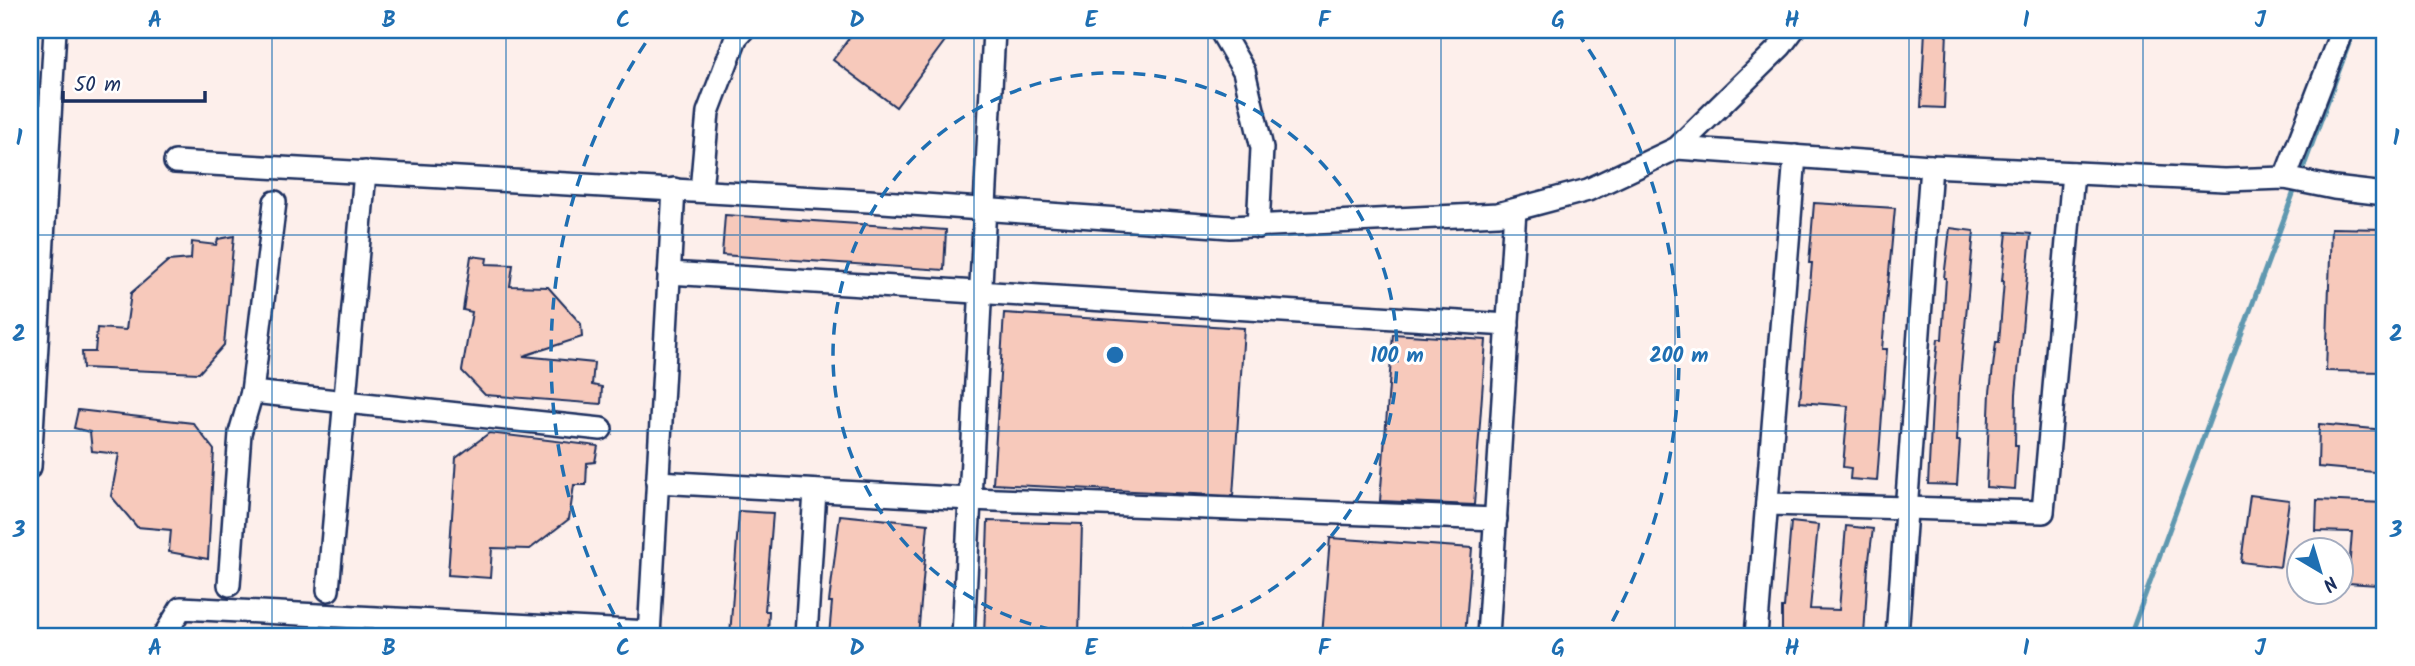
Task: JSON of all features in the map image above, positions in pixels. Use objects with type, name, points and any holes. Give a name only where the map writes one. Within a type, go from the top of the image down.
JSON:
[{"type":"street","points":[[30,467],[55,30]]},
{"type":"street","points":[[701,191],[708,112],[736,38],[743,30]]},
{"type":"street","points":[[963,636],[994,30]]},
{"type":"street","points":[[1220,30],[1244,71],[1262,148],[1258,227]]},
{"type":"street","points":[[175,162],[674,189],[1258,227],[1499,214],[1588,190],[1677,148],[1781,46],[1793,30]]},
{"type":"street","points":[[2300,181],[2342,30]]},
{"type":"street","points":[[1677,148],[1931,166],[2300,181],[2385,194]]},
{"type":"street","points":[[1756,636],[1795,156]]},
{"type":"street","points":[[1897,636],[1931,166]]},
{"type":"street","points":[[328,590],[365,172]]},
{"type":"street","points":[[1767,504],[2043,512],[2073,173]]},
{"type":"street","points":[[164,636],[181,608],[391,627],[650,634],[674,189]]},
{"type":"street","points":[[229,585],[240,433],[252,393],[275,202]]},
{"type":"street","points":[[1488,636],[1515,210]]},
{"type":"street","points":[[669,273],[1508,325]]},
{"type":"street","points":[[252,393],[601,429]]},
{"type":"street","points":[[657,482],[970,499],[1496,519]]},
{"type":"street","points":[[806,636],[815,491]]},
{"type":"building","points":[[855,30],[953,30],[896,107],[833,60]]},
{"type":"building","points":[[1925,30],[1947,30],[1944,108],[1921,107]]},
{"type":"building","points":[[1814,203],[1895,208],[1882,349],[1887,349],[1877,481],[1850,479],[1851,468],[1843,467],[1848,406],[1800,402],[1812,263],[1809,263]]},
{"type":"building","points":[[725,215],[946,230],[944,270],[722,255]]},
{"type":"building","points":[[1950,228],[1974,231],[1959,390],[1957,485],[1928,484],[1933,388],[1938,339],[1942,339],[1944,278]]},
{"type":"building","points":[[2331,228],[2385,229],[2385,372],[2326,371]]},
{"type":"building","points":[[2007,232],[2031,234],[2016,394],[2015,445],[2018,445],[2015,489],[1986,487],[1990,392],[1996,342],[1999,342]]},
{"type":"building","points":[[234,236],[224,345],[199,373],[83,368],[82,352],[95,352],[97,328],[126,330],[131,293],[168,261],[191,259],[192,242],[216,245],[218,239]]},
{"type":"building","points":[[471,256],[487,258],[486,264],[513,265],[510,286],[548,287],[581,324],[582,337],[523,356],[594,363],[592,385],[602,387],[601,404],[485,395],[462,371],[472,312],[463,310]]},
{"type":"building","points":[[1004,313],[1244,328],[1233,496],[993,484]]},
{"type":"building","points":[[1393,334],[1486,340],[1474,505],[1380,501]]},
{"type":"building","points":[[78,410],[193,423],[214,450],[208,559],[169,552],[171,530],[137,527],[111,496],[119,454],[92,451],[90,432],[74,428]]},
{"type":"building","points":[[2319,424],[2385,430],[2385,473],[2318,467]]},
{"type":"building","points":[[489,433],[598,446],[595,462],[587,463],[586,485],[574,485],[569,519],[530,549],[492,548],[490,578],[448,575],[456,458]]},
{"type":"building","points":[[2250,495],[2289,500],[2280,567],[2241,562]]},
{"type":"building","points":[[2317,500],[2383,503],[2377,585],[2356,584],[2356,536],[2352,536],[2352,532],[2316,531]]},
{"type":"building","points":[[739,511],[773,513],[765,611],[769,611],[768,636],[730,636]]},
{"type":"building","points":[[840,515],[928,524],[918,636],[829,636],[832,602],[829,602]]},
{"type":"building","points":[[988,521],[1082,524],[1079,636],[984,636]]},
{"type":"building","points":[[1791,522],[1818,525],[1810,609],[1839,610],[1846,526],[1873,529],[1864,636],[1782,636],[1782,608]]},
{"type":"building","points":[[1330,538],[1472,548],[1465,636],[1322,636]]},
{"type":"waterway","points":[[2300,177],[2354,30]]},
{"type":"waterway","points":[[2130,636],[2296,186]]}]
